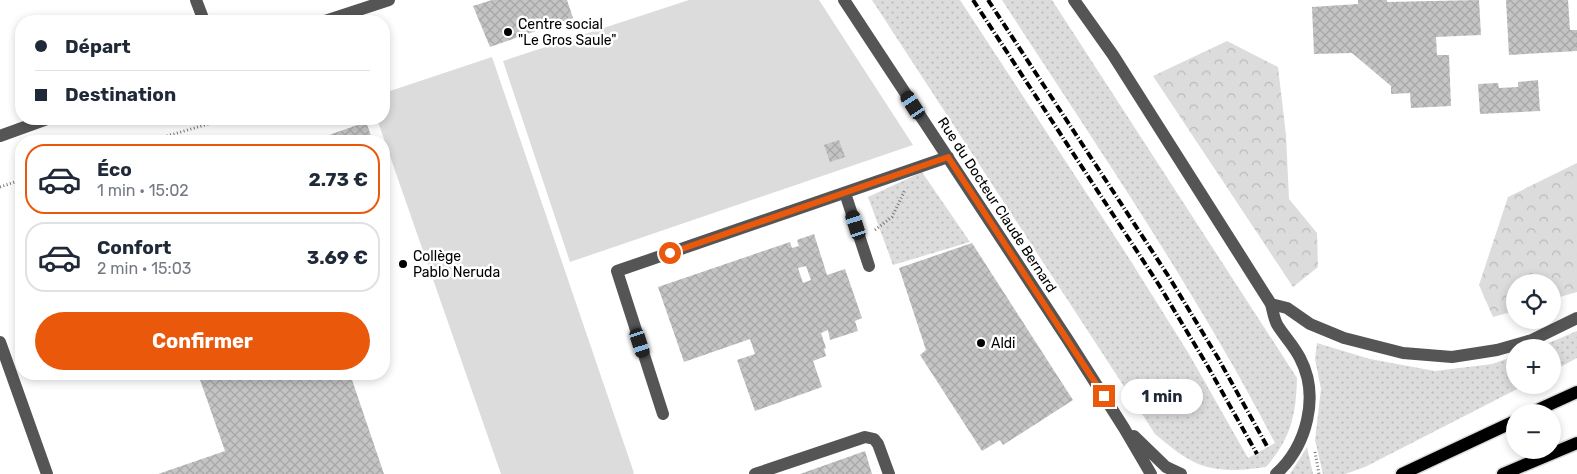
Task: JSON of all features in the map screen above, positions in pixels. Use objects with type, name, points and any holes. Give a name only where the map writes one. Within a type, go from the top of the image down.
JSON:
[{"type":"main road","points":[[1551,404],[1577,392]]},
{"type":"main road","points":[[1402,474],[1506,425]]},
{"type":"main road","points":[[1503,474],[1577,443]]},
{"type":"street","points":[[196,0],[202,15]]},
{"type":"street","name":"Rue du Docteur Claude Bernard","points":[[844,0],[1124,428],[1151,474]]},
{"type":"street","points":[[1074,0],[1113,55],[1271,304],[1277,324],[1300,356],[1309,386],[1307,419],[1302,439],[1296,452],[1276,474]]},
{"type":"street","points":[[343,15],[384,1]]},
{"type":"street","points":[[0,136],[30,125]]},
{"type":"street","points":[[663,414],[617,271],[948,157]]},
{"type":"street","points":[[845,193],[869,266]]},
{"type":"street","points":[[1271,304],[1287,308],[1310,324],[1344,338],[1403,354],[1452,356],[1497,350],[1532,340],[1577,318]]},
{"type":"street","points":[[0,342],[47,474]]},
{"type":"street","name":"Rue du Docteur Claude Bernard","points":[[1124,428],[1166,467],[1181,474]]},
{"type":"street","points":[[755,474],[865,437],[874,439],[878,444],[889,474]]},
{"type":"path","points":[[170,135],[205,125]]},
{"type":"path","points":[[861,241],[892,217],[914,169]]},
{"type":"path","points":[[0,187],[15,182]]},
{"type":"green space","points":[[689,0],[819,0],[913,145],[570,262],[503,61]]},
{"type":"green space","points":[[872,0],[960,0],[1127,255],[1189,354],[1248,458],[1275,443],[1212,329],[1178,273],[1109,163],[1002,0],[1052,0],[1297,378],[1295,404],[1287,436],[1266,467],[1235,470],[1204,466],[1185,457],[1155,434]]},
{"type":"green space","points":[[1227,41],[1278,67],[1286,135],[1289,199],[1317,233],[1318,267],[1293,287],[1153,76]]},
{"type":"green space","points":[[492,57],[633,474],[501,474],[390,156],[390,135],[383,135],[379,125],[390,125],[390,91]]},
{"type":"green space","points":[[1577,163],[1577,292],[1561,297],[1561,274],[1506,274],[1506,313],[1493,317],[1479,285],[1508,197]]},
{"type":"green space","points":[[922,172],[970,242],[893,265],[868,197]]},
{"type":"green space","points":[[1577,331],[1577,358],[1561,367],[1561,339],[1558,339]]},
{"type":"green space","points":[[1317,343],[1370,359],[1435,371],[1492,364],[1506,359],[1507,394],[1365,467],[1345,474],[1323,474],[1315,440],[1321,389],[1315,359]]},
{"type":"green space","points":[[1307,447],[1313,474],[1290,474]]},
{"type":"building","name":"Centre social \"Le Gros Saule\"","points":[[492,0],[567,0],[573,18],[490,47],[473,6]]},
{"type":"building","points":[[1358,0],[1387,0],[1387,2],[1479,0],[1481,35],[1436,37],[1437,55],[1449,55],[1451,106],[1411,108],[1410,93],[1391,94],[1391,86],[1352,53],[1314,54],[1312,7],[1358,4]]},
{"type":"building","points":[[1506,0],[1568,0],[1570,30],[1577,30],[1577,51],[1509,55]]},
{"type":"building","points":[[1538,80],[1540,111],[1480,114],[1478,84],[1498,83],[1499,88],[1518,87],[1518,82]]},
{"type":"building","points":[[357,125],[367,125],[371,135],[329,135]]},
{"type":"building","points":[[839,140],[845,157],[830,162],[824,145]]},
{"type":"building","points":[[814,234],[827,275],[845,269],[862,318],[855,321],[858,331],[830,340],[828,330],[821,333],[826,348],[824,349],[826,356],[813,361],[822,387],[755,411],[737,360],[755,354],[750,339],[684,362],[658,287],[790,242],[792,248],[799,246],[797,240]],"holes":[[[806,266],[811,280],[803,283],[798,268]]]},
{"type":"building","name":"Aldi","points":[[972,243],[1073,400],[1003,445],[1000,440],[982,451],[920,355],[926,350],[899,268]]},
{"type":"building","points":[[200,380],[352,380],[384,474],[158,474],[225,451]]},
{"type":"building","points":[[865,451],[872,474],[800,474]]},
{"type":"railway","points":[[973,0],[1159,285],[1257,454]]},
{"type":"railway","points":[[988,0],[1169,277],[1218,358],[1268,448]]},
{"type":"place","name":"Centre social \"Le Gros Saule\"","points":[[508,32]]},
{"type":"place","name":"Collège Pablo Neruda","points":[[403,264]]},
{"type":"place","name":"Aldi","points":[[981,343]]},
{"type":"route","points":[[670,253],[948,157],[1104,396]]}]
